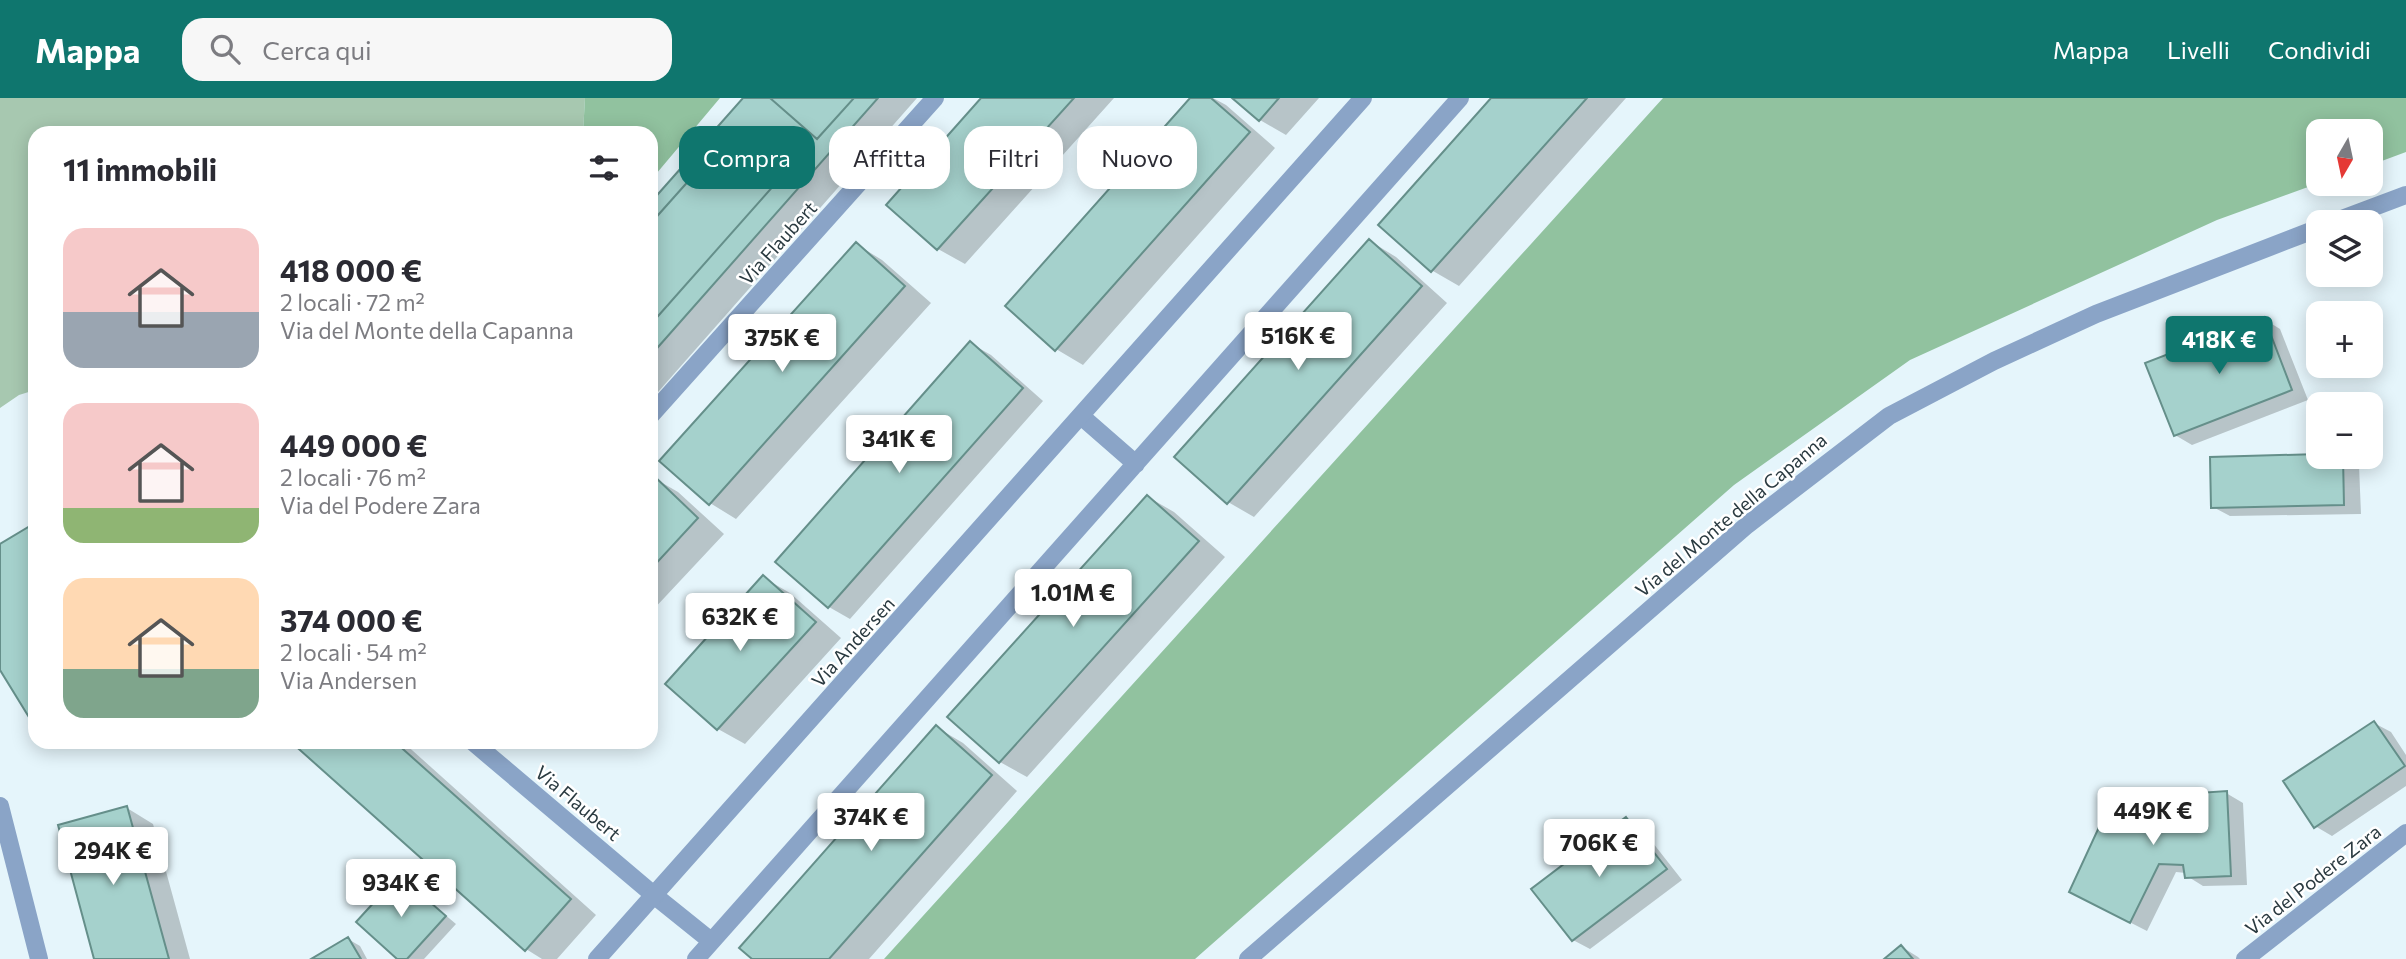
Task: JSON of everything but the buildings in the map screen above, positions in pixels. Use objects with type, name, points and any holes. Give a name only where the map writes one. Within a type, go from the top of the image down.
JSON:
[{"type":"street","name":"Via Flaubert","points":[[658,407],[935,98]]},
{"type":"street","name":"Via Andersen","points":[[597,959],[1363,98]]},
{"type":"street","points":[[696,959],[1460,98]]},
{"type":"street","points":[[2366,210],[2406,195]]},
{"type":"street","name":"Via del Monte della Capanna","points":[[1248,959],[1747,525],[1889,416],[1994,361],[2096,314],[2306,233]]},
{"type":"street","points":[[1082,416],[1136,464]]},
{"type":"street","name":"Via Flaubert","points":[[481,749],[655,896]]},
{"type":"street","points":[[0,806],[39,959]]},
{"type":"street","name":"Via del Podere Zara","points":[[2245,959],[2406,833]]},
{"type":"street","points":[[655,896],[711,942]]},
{"type":"green space","points":[[0,98],[585,98],[583,126],[28,126],[28,392],[0,408]]},
{"type":"green space","points":[[585,98],[720,98],[696,126],[679,126],[679,147],[658,172],[658,126],[583,126]]},
{"type":"green space","points":[[1663,98],[2406,98],[2406,152],[2384,160],[2384,119],[2306,119],[2306,188],[2217,220],[1910,360],[1734,485],[1195,959],[884,959]]}]
